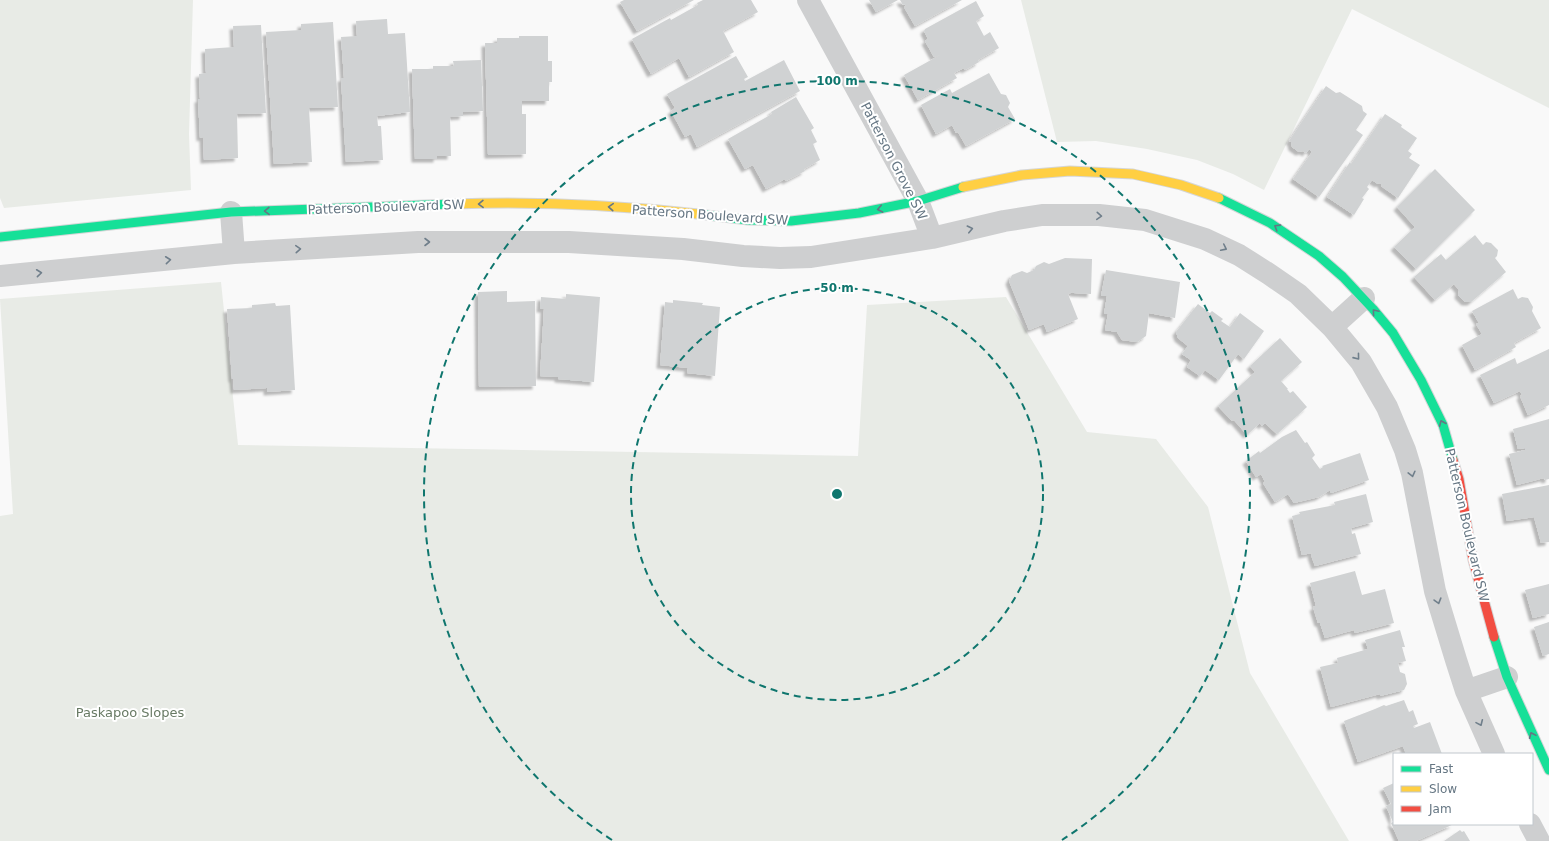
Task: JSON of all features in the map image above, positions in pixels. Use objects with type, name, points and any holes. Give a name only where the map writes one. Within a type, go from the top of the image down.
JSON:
[{"type":"street","name":"Patterson Grove SW","points":[[808,0],[918,201],[932,238]]},
{"type":"street","name":"Patterson Boulevard SW","points":[[0,237],[231,212],[485,203],[557,204],[669,211],[748,220],[791,221],[859,213],[918,201],[972,184],[1022,175],[1070,171],[1133,174],[1212,196],[1270,223],[1319,256],[1364,298],[1393,333],[1408,357],[1443,425],[1459,479],[1473,560],[1495,642],[1507,677],[1549,770]]},
{"type":"street","points":[[231,212],[234,253]]},
{"type":"street","points":[[0,276],[234,253],[418,242],[569,242],[683,249],[743,256],[780,258],[811,257],[932,238],[1004,221],[1042,216],[1099,215],[1145,220],[1205,239],[1239,255],[1298,294],[1332,327],[1361,362],[1371,378],[1387,407],[1405,450],[1412,474],[1435,591],[1466,691],[1494,753]]},
{"type":"street","points":[[1332,327],[1364,298]]},
{"type":"street","points":[[1466,691],[1507,677]]},
{"type":"street","points":[[1531,825],[1539,841]]},
{"type":"green space","points":[[0,0],[193,0],[189,134],[191,190],[4,208],[0,198]]},
{"type":"green space","points":[[1021,0],[1549,0],[1549,108],[1352,9],[1264,190],[1233,174],[1197,160],[1147,149],[1096,141],[1057,142]]},
{"type":"green space","name":"Paskapoo Slopes","points":[[221,282],[238,445],[858,456],[867,305],[1006,297],[1087,432],[1156,439],[1208,507],[1250,673],[1349,841],[0,841],[0,516],[13,514],[0,299]]},
{"type":"building","points":[[624,0],[694,0],[637,31],[620,2]]},
{"type":"building","points":[[703,0],[751,0],[758,12],[723,31],[734,52],[689,77],[679,58],[651,74],[632,39],[670,18],[671,20],[698,5],[697,3]]},
{"type":"building","points":[[869,0],[898,0],[876,12]]},
{"type":"building","points":[[900,0],[962,0],[915,26],[904,7],[906,6],[904,4],[903,5]]},
{"type":"building","points":[[976,1],[984,16],[976,21],[984,36],[990,32],[999,48],[978,60],[979,62],[965,70],[964,68],[954,73],[957,78],[918,100],[904,75],[940,55],[934,57],[925,41],[928,39],[924,31],[925,29]]},
{"type":"building","points":[[387,19],[388,34],[405,33],[410,112],[377,116],[378,126],[381,126],[383,160],[346,162],[341,78],[344,78],[341,37],[357,36],[356,21]]},
{"type":"building","points":[[333,22],[338,107],[309,108],[312,162],[274,164],[266,32],[301,30],[301,24]]},
{"type":"building","points":[[261,25],[266,113],[237,114],[238,158],[204,160],[203,137],[200,138],[198,99],[200,99],[199,74],[206,73],[205,49],[234,47],[233,26]]},
{"type":"building","points":[[519,36],[548,36],[548,61],[552,61],[552,82],[549,82],[549,101],[522,101],[522,114],[526,114],[526,154],[488,155],[485,43],[497,43],[497,38],[519,38]]},
{"type":"building","points":[[736,56],[748,77],[744,79],[745,81],[784,60],[800,91],[697,147],[691,134],[685,137],[671,111],[675,108],[667,94]]},
{"type":"building","points":[[481,60],[483,111],[463,112],[463,116],[450,117],[451,156],[437,156],[437,159],[415,159],[412,69],[433,69],[433,66],[454,66],[453,61]]},
{"type":"building","points":[[989,73],[1001,94],[1006,95],[1010,103],[1008,107],[1015,119],[966,146],[952,125],[936,134],[921,105],[950,89],[952,93]]},
{"type":"building","points":[[1326,86],[1336,93],[1340,92],[1362,106],[1363,111],[1367,114],[1356,130],[1363,135],[1319,197],[1293,179],[1312,152],[1309,149],[1306,153],[1303,151],[1299,152],[1292,147],[1291,142],[1289,141]]},
{"type":"building","points":[[796,97],[814,128],[811,130],[817,142],[813,144],[820,160],[804,169],[805,171],[766,189],[753,165],[745,169],[728,139],[772,114],[771,112]]},
{"type":"building","points":[[1385,114],[1402,125],[1401,127],[1417,138],[1408,151],[1412,154],[1409,158],[1420,165],[1398,198],[1381,186],[1382,185],[1380,183],[1378,184],[1372,180],[1367,187],[1369,189],[1362,198],[1364,199],[1354,215],[1327,197]]},
{"type":"building","points":[[1435,169],[1475,210],[1416,269],[1394,247],[1415,227],[1397,207]]},
{"type":"building","points":[[1475,235],[1483,245],[1486,242],[1491,243],[1498,250],[1495,258],[1506,272],[1471,302],[1465,302],[1458,295],[1459,290],[1454,284],[1435,300],[1414,277],[1441,254],[1446,260]]},
{"type":"building","points":[[1065,258],[1092,259],[1091,294],[1073,292],[1068,294],[1078,319],[1047,332],[1044,324],[1029,330],[1009,281],[1012,275],[1022,271],[1027,273],[1034,270],[1036,266],[1044,262],[1049,264]]},
{"type":"building","points":[[1106,270],[1180,282],[1175,318],[1149,313],[1146,336],[1137,342],[1122,340],[1117,332],[1105,330],[1108,314],[1104,314],[1107,296],[1101,296]]},
{"type":"building","points":[[1513,289],[1518,299],[1522,297],[1528,298],[1533,307],[1532,311],[1541,328],[1514,343],[1516,347],[1475,370],[1462,345],[1482,334],[1476,324],[1479,323],[1472,311]]},
{"type":"building","points":[[507,291],[507,302],[535,301],[536,386],[479,387],[478,292]]},
{"type":"building","points":[[566,294],[600,297],[594,382],[540,376],[544,309],[540,309],[541,297],[566,299]]},
{"type":"building","points":[[673,300],[703,303],[702,305],[720,307],[715,376],[687,373],[688,368],[660,365],[665,302],[673,303]]},
{"type":"building","points":[[275,303],[276,306],[290,305],[295,390],[267,392],[267,388],[234,390],[227,309],[252,308],[252,305]]},
{"type":"building","points":[[1198,304],[1210,313],[1212,311],[1223,319],[1221,321],[1230,327],[1240,313],[1264,331],[1244,359],[1238,354],[1219,380],[1205,370],[1200,376],[1187,367],[1191,360],[1182,354],[1188,346],[1178,338],[1176,332]]},
{"type":"building","points":[[1280,338],[1302,362],[1281,381],[1290,393],[1293,391],[1307,407],[1277,434],[1265,423],[1262,426],[1260,423],[1247,435],[1234,420],[1232,421],[1218,406],[1255,372],[1250,366]]},
{"type":"building","points":[[1549,349],[1549,405],[1528,415],[1520,396],[1522,395],[1520,391],[1494,403],[1480,375],[1515,358],[1517,364]]},
{"type":"building","points":[[1549,419],[1549,479],[1545,480],[1544,478],[1517,485],[1509,454],[1525,450],[1525,448],[1518,449],[1513,429]]},
{"type":"building","points":[[1296,430],[1305,443],[1307,442],[1315,455],[1312,458],[1320,469],[1323,467],[1322,466],[1360,453],[1369,480],[1331,493],[1330,490],[1319,497],[1294,503],[1288,494],[1275,502],[1263,483],[1265,482],[1261,474],[1256,477],[1246,461],[1259,451],[1260,453],[1282,437]]},
{"type":"building","points":[[1549,485],[1549,542],[1541,543],[1534,517],[1507,521],[1502,494]]},
{"type":"building","points":[[1366,494],[1373,522],[1351,528],[1352,534],[1355,533],[1361,554],[1315,566],[1311,555],[1312,553],[1302,555],[1292,516],[1300,514],[1299,512],[1335,505],[1334,502]]},
{"type":"building","points":[[1355,571],[1362,595],[1385,589],[1394,623],[1355,633],[1354,630],[1325,638],[1313,607],[1316,606],[1310,583]]},
{"type":"building","points":[[1549,584],[1549,614],[1533,618],[1525,590]]},
{"type":"building","points":[[1549,622],[1549,654],[1543,656],[1534,627]]},
{"type":"building","points":[[1400,630],[1405,647],[1402,647],[1406,661],[1398,663],[1400,672],[1405,674],[1407,684],[1404,690],[1380,696],[1380,694],[1331,707],[1320,667],[1338,663],[1337,658],[1368,649],[1365,640]]},
{"type":"building","points":[[1404,700],[1409,712],[1413,710],[1418,724],[1413,726],[1414,728],[1430,722],[1442,753],[1406,753],[1403,746],[1358,762],[1344,721],[1384,705],[1386,706]]},
{"type":"building","points":[[1393,783],[1393,822],[1386,806],[1391,804],[1383,788]]},
{"type":"building","points":[[1393,822],[1393,825],[1452,825],[1416,841],[1399,841],[1391,823]]},
{"type":"building","points":[[1460,830],[1462,832],[1464,831],[1470,841],[1444,841]]},
{"type":"traffic: fast","points":[[698,214],[748,220],[791,221],[859,213],[918,201],[963,187]]},
{"type":"traffic: fast","points":[[1219,198],[1270,223],[1319,256],[1343,277],[1373,309],[1393,333],[1421,380],[1443,425],[1453,460]]},
{"type":"traffic: fast","points":[[0,237],[231,212],[454,204]]},
{"type":"traffic: fast","points":[[1494,637],[1507,677],[1549,770]]},
{"type":"traffic: slow","points":[[963,187],[1022,175],[1070,171],[1133,174],[1181,185],[1219,198]]},
{"type":"traffic: slow","points":[[454,204],[576,204],[698,214]]},
{"type":"traffic: jam","points":[[1453,460],[1459,479],[1473,560],[1494,637]]}]
